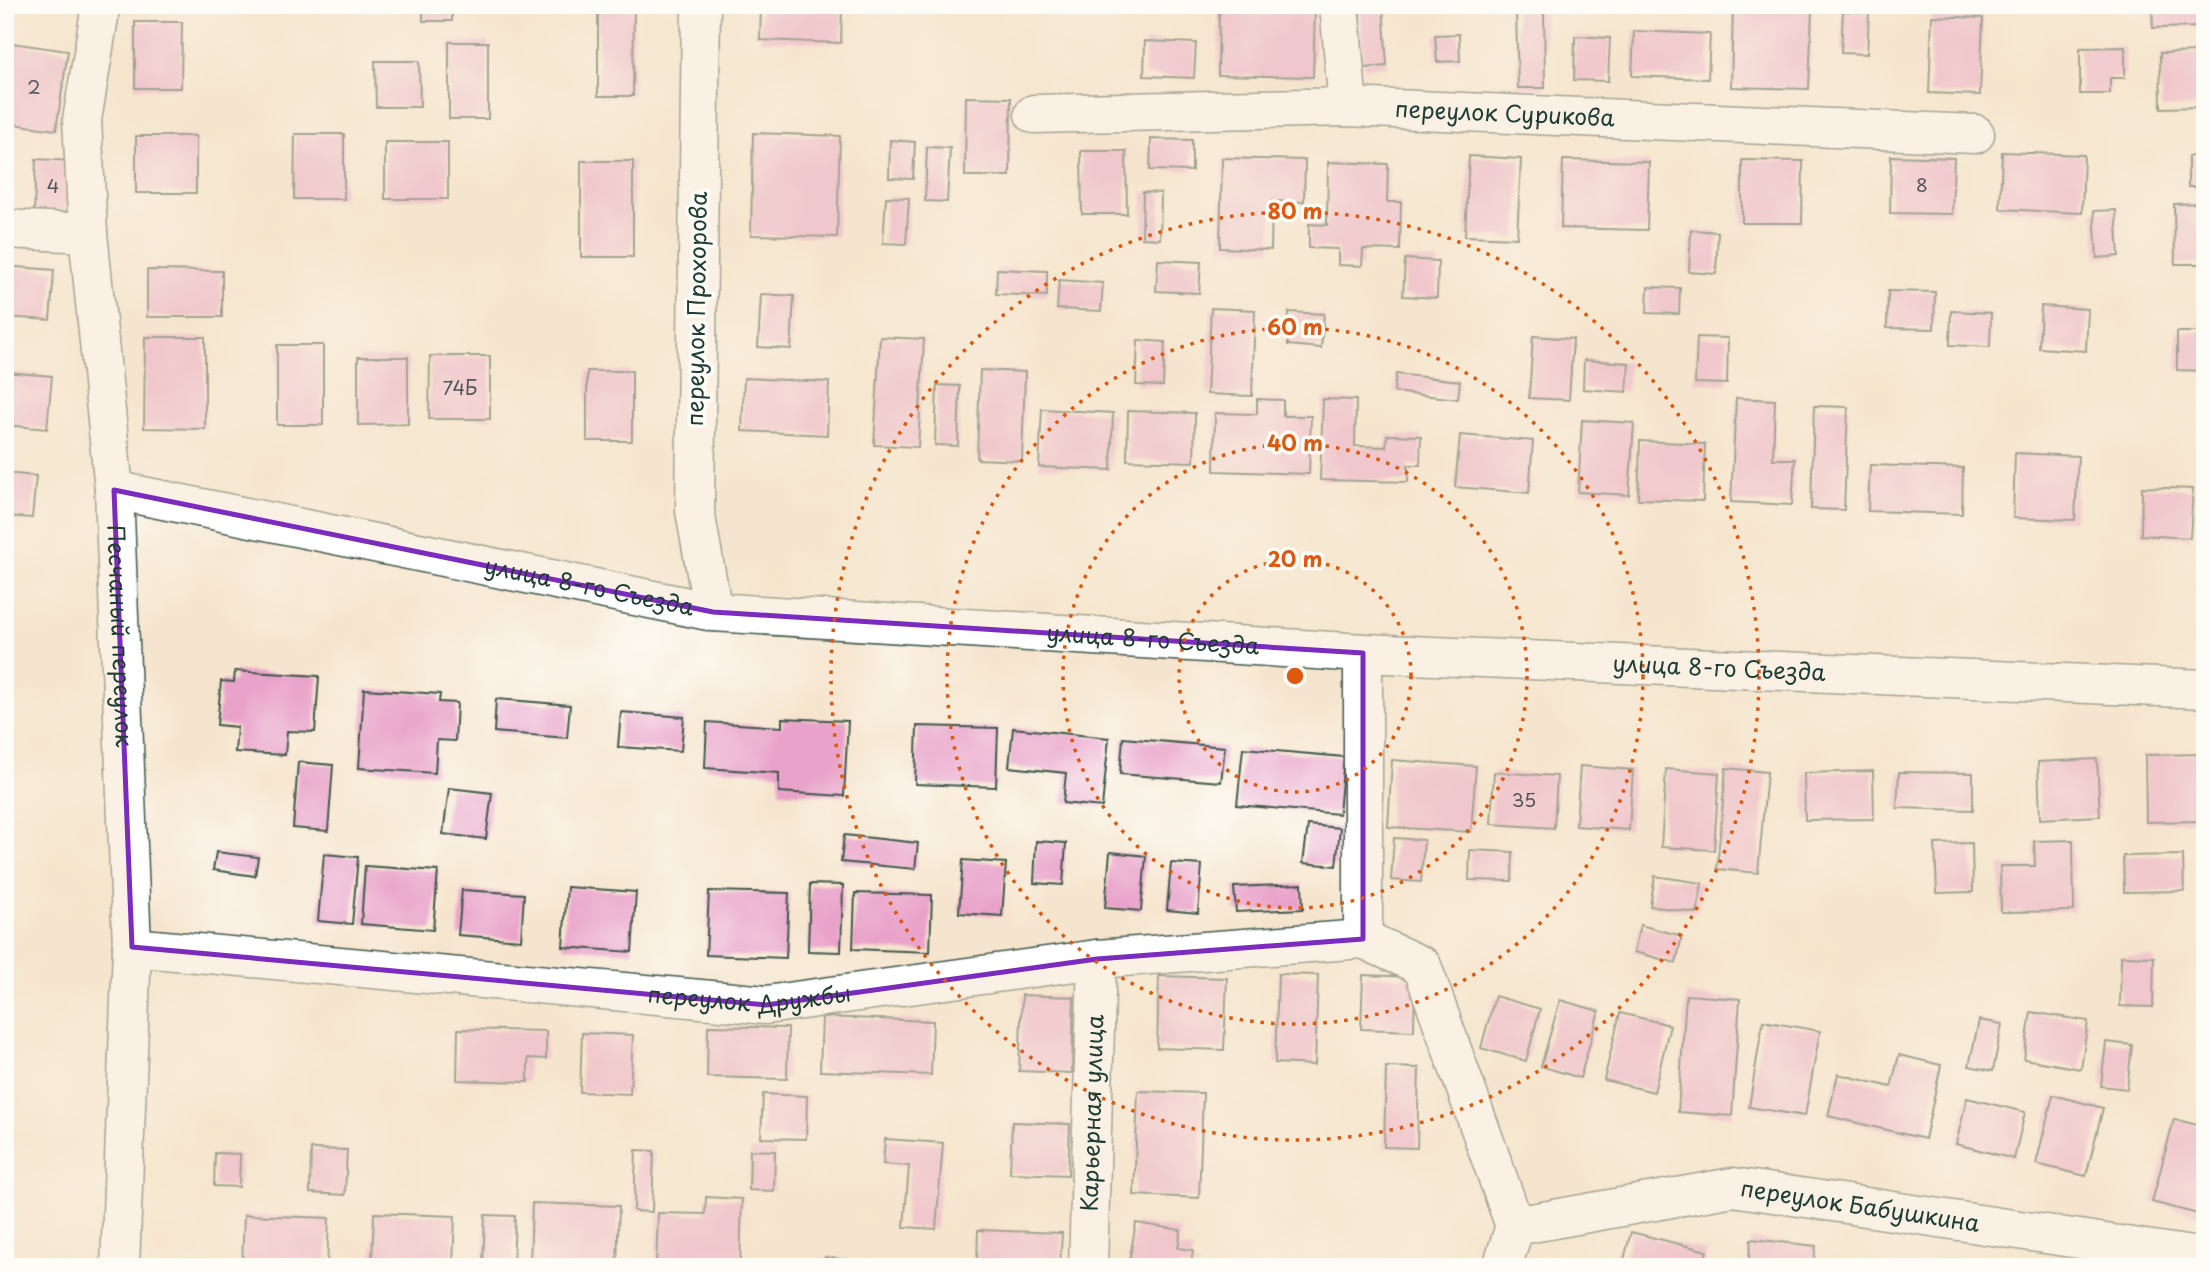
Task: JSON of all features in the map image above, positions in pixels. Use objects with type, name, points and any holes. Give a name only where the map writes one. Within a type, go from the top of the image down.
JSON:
[{"type":"street","name":"Песчаный переулок","points":[[101,5],[82,120],[88,233],[114,490],[132,947],[120,1267]]},
{"type":"street","name":"переулок Прохорова","points":[[701,5],[695,511],[713,612]]},
{"type":"street","points":[[1339,5],[1348,107]]},
{"type":"street","name":"переулок Сурикова","points":[[1034,114],[1348,107],[1975,134]]},
{"type":"street","points":[[5,229],[88,233]]},
{"type":"street","name":"улица 8-го Съезда","points":[[114,490],[713,612],[1363,653],[2205,688]]},
{"type":"street","points":[[1363,653],[1363,939],[1422,966],[1515,1226],[1502,1267]]},
{"type":"street","name":"переулок Дружбы","points":[[132,947],[766,1005],[1097,959],[1363,939]]},
{"type":"street","name":"Карьерная улица","points":[[1088,1267],[1097,959]]},
{"type":"street","name":"переулок Бабушкина","points":[[1515,1226],[1733,1187],[2205,1258]]},
{"type":"highlighted area","points":[[114,490],[713,612],[1363,653],[1363,939],[1097,959],[766,1005],[132,947]]},
{"type":"building","points":[[423,5],[452,5],[452,21],[423,21]]},
{"type":"building","points":[[598,5],[634,5],[633,96],[598,96]]},
{"type":"building","points":[[761,5],[842,5],[841,43],[760,40]]},
{"type":"building","points":[[1359,5],[1383,5],[1387,66],[1364,68]]},
{"type":"building","points":[[2152,5],[2205,5],[2205,27],[2153,28]]},
{"type":"building","points":[[1733,6],[1812,9],[1809,89],[1731,87]]},
{"type":"building","points":[[1219,7],[1315,9],[1313,77],[1218,75]]},
{"type":"building","points":[[1516,11],[1544,11],[1545,88],[1518,88]]},
{"type":"building","points":[[1843,11],[1869,13],[1867,54],[1841,53]]},
{"type":"building","points":[[1932,16],[1983,18],[1980,95],[1929,93]]},
{"type":"building","points":[[135,22],[182,22],[181,88],[135,88]]},
{"type":"building","points":[[1634,31],[1710,34],[1708,79],[1632,76]]},
{"type":"building","points":[[1459,34],[1460,61],[1437,62],[1435,35]]},
{"type":"building","points":[[1575,36],[1610,38],[1608,81],[1574,80]]},
{"type":"building","points":[[1145,41],[1196,43],[1194,78],[1144,76]]},
{"type":"building","points":[[5,42],[68,51],[56,130],[5,123]]},
{"type":"building","points":[[449,42],[488,42],[488,119],[449,119]]},
{"type":"building","points":[[2125,47],[2125,78],[2110,78],[2110,94],[2080,94],[2080,48]]},
{"type":"building","points":[[2205,52],[2205,107],[2161,108],[2160,53]]},
{"type":"building","points":[[375,61],[419,61],[420,107],[376,107]]},
{"type":"building","points":[[966,97],[1011,98],[1010,176],[965,176]]},
{"type":"building","points":[[753,133],[840,136],[837,237],[751,235]]},
{"type":"building","points":[[295,134],[344,134],[344,199],[294,199]]},
{"type":"building","points":[[136,136],[196,136],[196,193],[136,193]]},
{"type":"building","points":[[1151,139],[1192,140],[1192,171],[1150,170]]},
{"type":"building","points":[[890,140],[915,142],[913,179],[889,178]]},
{"type":"building","points":[[385,142],[448,142],[448,199],[385,199]]},
{"type":"building","points":[[927,147],[950,148],[947,202],[925,201]]},
{"type":"building","points":[[5,150],[10,150],[9,198],[5,198]]},
{"type":"building","points":[[1081,151],[1126,151],[1127,214],[1082,214]]},
{"type":"building","points":[[2002,152],[2084,155],[2082,213],[2000,209]]},
{"type":"building","points":[[1469,156],[1521,159],[1517,238],[1465,236]]},
{"type":"building","points":[[1891,156],[1954,158],[1952,214],[1890,213]]},
{"type":"building","points":[[2188,156],[2205,156],[2205,187],[2188,187]]},
{"type":"building","points":[[1222,158],[1305,160],[1304,202],[1272,201],[1271,250],[1220,248]]},
{"type":"building","points":[[36,159],[71,161],[70,214],[34,212]]},
{"type":"building","points":[[1563,160],[1649,162],[1647,230],[1561,228]]},
{"type":"building","points":[[1742,160],[1803,161],[1802,223],[1742,223]]},
{"type":"building","points":[[581,161],[633,161],[633,257],[581,257]]},
{"type":"building","points":[[1328,162],[1388,164],[1387,202],[1401,202],[1400,250],[1363,249],[1362,266],[1338,265],[1338,249],[1309,248],[1309,224],[1327,225]]},
{"type":"building","points":[[1143,192],[1161,193],[1160,239],[1142,238]]},
{"type":"building","points":[[886,197],[909,198],[906,244],[883,243]]},
{"type":"building","points":[[2205,203],[2205,264],[2175,264],[2174,204]]},
{"type":"building","points":[[2116,210],[2119,256],[2097,258],[2094,211]]},
{"type":"building","points":[[1691,230],[1718,232],[1716,274],[1689,272]]},
{"type":"building","points":[[1405,259],[1438,261],[1437,298],[1403,296]]},
{"type":"building","points":[[1158,260],[1201,262],[1199,293],[1156,291]]},
{"type":"building","points":[[5,266],[54,270],[50,320],[5,317]]},
{"type":"building","points":[[997,269],[1047,271],[1047,296],[996,294]]},
{"type":"building","points":[[147,270],[222,271],[222,317],[147,317]]},
{"type":"building","points":[[2200,275],[2205,275],[2205,326],[2200,326]]},
{"type":"building","points":[[1059,280],[1103,283],[1101,311],[1057,309]]},
{"type":"building","points":[[1648,287],[1680,288],[1679,314],[1647,313]]},
{"type":"building","points":[[1888,291],[1935,292],[1934,329],[1887,328]]},
{"type":"building","points":[[761,294],[794,296],[791,349],[758,347]]},
{"type":"building","points":[[2041,306],[2088,309],[2086,351],[2039,348]]},
{"type":"building","points":[[1211,308],[1255,310],[1252,396],[1207,394]]},
{"type":"building","points":[[1951,311],[1991,313],[1990,347],[1950,345]]},
{"type":"building","points":[[1289,312],[1324,314],[1321,348],[1288,345]]},
{"type":"building","points":[[2177,332],[2205,332],[2205,371],[2177,370]]},
{"type":"building","points":[[1533,336],[1573,339],[1569,400],[1529,398]]},
{"type":"building","points":[[145,337],[205,337],[205,429],[144,428]]},
{"type":"building","points":[[880,337],[924,339],[918,447],[874,445]]},
{"type":"building","points":[[1697,337],[1728,338],[1727,384],[1695,383]]},
{"type":"building","points":[[1138,340],[1165,342],[1163,386],[1136,385]]},
{"type":"building","points":[[277,345],[323,345],[323,425],[277,425]]},
{"type":"building","points":[[430,356],[490,356],[490,419],[429,419]]},
{"type":"building","points":[[358,357],[408,357],[408,424],[358,425]]},
{"type":"building","points":[[1584,360],[1629,363],[1627,392],[1583,389]]},
{"type":"building","points":[[980,370],[1025,372],[1022,461],[977,459]]},
{"type":"building","points":[[587,371],[632,371],[632,441],[587,441]]},
{"type":"building","points":[[5,372],[52,376],[47,429],[5,425]]},
{"type":"building","points":[[1396,374],[1460,381],[1458,399],[1394,392]]},
{"type":"building","points":[[744,378],[829,382],[827,435],[742,431]]},
{"type":"building","points":[[937,385],[960,386],[958,446],[935,445]]},
{"type":"building","points":[[1736,398],[1775,400],[1773,459],[1795,459],[1792,505],[1731,502]]},
{"type":"building","points":[[1257,399],[1283,400],[1283,416],[1311,416],[1309,474],[1214,471],[1215,413],[1257,414]]},
{"type":"building","points":[[1323,399],[1356,400],[1355,446],[1386,447],[1387,435],[1421,436],[1420,465],[1408,465],[1408,482],[1320,480]]},
{"type":"building","points":[[1814,406],[1848,407],[1844,510],[1811,509]]},
{"type":"building","points":[[1042,409],[1113,413],[1111,470],[1039,467]]},
{"type":"building","points":[[1128,411],[1195,413],[1194,462],[1127,460]]},
{"type":"building","points":[[1582,420],[1634,423],[1629,495],[1578,492]]},
{"type":"building","points":[[1460,435],[1533,441],[1529,493],[1455,487]]},
{"type":"building","points":[[1640,441],[1705,444],[1703,501],[1638,499]]},
{"type":"building","points":[[2015,453],[2078,456],[2075,520],[2013,518]]},
{"type":"building","points":[[1870,465],[1963,468],[1962,514],[1868,511]]},
{"type":"building","points":[[5,473],[36,476],[32,518],[5,516]]},
{"type":"building","points":[[2142,487],[2193,489],[2190,538],[2141,535]]},
{"type":"building","points":[[2203,502],[2205,540],[2201,540]]},
{"type":"building","points":[[235,671],[319,676],[315,732],[287,731],[285,755],[235,752],[237,727],[217,725],[221,681],[234,682]]},
{"type":"building","points":[[364,689],[440,694],[439,702],[457,703],[455,741],[437,740],[435,773],[359,768]]},
{"type":"building","points":[[496,699],[570,705],[567,738],[494,732]]},
{"type":"building","points":[[621,712],[684,717],[681,751],[618,747]]},
{"type":"building","points":[[782,718],[848,721],[844,796],[779,792],[779,773],[705,768],[707,722],[782,727]]},
{"type":"building","points":[[917,726],[998,728],[996,787],[915,784]]},
{"type":"building","points":[[1013,728],[1109,738],[1102,807],[1063,803],[1066,773],[1009,767]]},
{"type":"building","points":[[1123,738],[1225,747],[1221,782],[1120,774]]},
{"type":"building","points":[[1243,748],[1344,757],[1339,814],[1237,805]]},
{"type":"building","points":[[2205,754],[2205,821],[2146,822],[2145,755]]},
{"type":"building","points":[[2097,759],[2100,816],[2040,819],[2038,762]]},
{"type":"building","points":[[1392,760],[1476,766],[1471,832],[1388,827]]},
{"type":"building","points":[[298,762],[333,765],[328,831],[293,828]]},
{"type":"building","points":[[1580,766],[1633,770],[1629,830],[1576,826]]},
{"type":"building","points":[[1726,768],[1767,772],[1758,873],[1717,869]]},
{"type":"building","points":[[1666,769],[1719,773],[1714,850],[1661,847]]},
{"type":"building","points":[[1873,771],[1874,819],[1805,820],[1804,773]]},
{"type":"building","points":[[1494,772],[1557,776],[1554,828],[1491,824]]},
{"type":"building","points":[[1899,772],[1973,773],[1973,810],[1897,808]]},
{"type":"building","points":[[449,788],[492,793],[486,839],[443,834]]},
{"type":"building","points":[[1308,825],[1340,828],[1336,866],[1303,863]]},
{"type":"building","points":[[844,835],[918,843],[915,869],[841,862]]},
{"type":"building","points":[[1394,838],[1424,840],[1421,882],[1391,880]]},
{"type":"building","points":[[2073,840],[2074,911],[2001,912],[2000,866],[2035,866],[2034,841]]},
{"type":"building","points":[[1036,841],[1066,843],[1063,885],[1034,883]]},
{"type":"building","points":[[1972,843],[1973,892],[1937,893],[1935,844]]},
{"type":"building","points":[[1470,850],[1513,852],[1512,881],[1469,880]]},
{"type":"building","points":[[216,852],[258,857],[255,876],[213,870]]},
{"type":"building","points":[[1110,852],[1146,856],[1141,911],[1105,908]]},
{"type":"building","points":[[324,854],[358,857],[352,924],[318,921]]},
{"type":"building","points":[[2183,855],[2184,891],[2124,892],[2123,856]]},
{"type":"building","points":[[963,860],[1006,863],[1002,916],[959,913]]},
{"type":"building","points":[[1171,863],[1202,865],[1198,913],[1167,910]]},
{"type":"building","points":[[365,866],[438,871],[433,930],[361,924]]},
{"type":"building","points":[[1655,876],[1702,883],[1697,913],[1650,906]]},
{"type":"building","points":[[810,884],[843,885],[841,952],[808,951]]},
{"type":"building","points":[[1302,884],[1303,909],[1236,912],[1234,887]]},
{"type":"building","points":[[567,887],[636,892],[632,952],[563,947]]},
{"type":"building","points":[[462,890],[524,894],[521,940],[458,935]]},
{"type":"building","points":[[709,891],[789,893],[786,958],[706,955]]},
{"type":"building","points":[[855,893],[932,895],[930,952],[853,949]]},
{"type":"building","points":[[1640,925],[1682,936],[1676,963],[1634,952]]},
{"type":"building","points":[[2121,956],[2154,957],[2153,1007],[2120,1006]]},
{"type":"building","points":[[1278,974],[1318,975],[1315,1065],[1275,1063]]},
{"type":"building","points":[[1363,975],[1415,977],[1414,1031],[1361,1029]]},
{"type":"building","points":[[1159,976],[1227,978],[1224,1050],[1157,1048]]},
{"type":"building","points":[[1022,995],[1074,997],[1072,1073],[1019,1071]]},
{"type":"building","points":[[1686,995],[1740,999],[1732,1116],[1678,1112]]},
{"type":"building","points":[[1495,996],[1540,1009],[1526,1061],[1481,1048]]},
{"type":"building","points":[[1560,1000],[1599,1011],[1580,1078],[1541,1066]]},
{"type":"building","points":[[2031,1012],[2088,1021],[2081,1069],[2024,1059]]},
{"type":"building","points":[[1620,1013],[1670,1025],[1654,1092],[1604,1080]]},
{"type":"building","points":[[822,1017],[933,1021],[931,1075],[820,1071]]},
{"type":"building","points":[[1979,1020],[2002,1024],[1993,1071],[1969,1066]]},
{"type":"building","points":[[1763,1021],[1820,1031],[1805,1116],[1749,1107]]},
{"type":"building","points":[[708,1026],[788,1028],[787,1079],[707,1077]]},
{"type":"building","points":[[458,1029],[546,1031],[546,1059],[528,1058],[528,1082],[457,1080]]},
{"type":"building","points":[[582,1033],[633,1035],[630,1094],[580,1092]]},
{"type":"building","points":[[2106,1042],[2132,1045],[2127,1089],[2101,1086]]},
{"type":"building","points":[[1899,1055],[1941,1065],[1925,1139],[1828,1116],[1838,1074],[1891,1087]]},
{"type":"building","points":[[1386,1067],[1419,1068],[1417,1148],[1384,1147]]},
{"type":"building","points":[[1138,1091],[1203,1093],[1199,1198],[1134,1195]]},
{"type":"building","points":[[763,1094],[807,1096],[806,1139],[761,1138]]},
{"type":"building","points":[[2053,1095],[2103,1108],[2086,1176],[2036,1164]]},
{"type":"building","points":[[1967,1098],[2025,1112],[2014,1159],[1956,1144]]},
{"type":"building","points":[[2174,1119],[2205,1127],[2205,1216],[2152,1202]]},
{"type":"building","points":[[1012,1122],[1070,1124],[1068,1175],[1010,1173]]},
{"type":"building","points":[[885,1139],[943,1143],[936,1229],[904,1227],[909,1166],[883,1164]]},
{"type":"building","points":[[311,1149],[347,1150],[345,1195],[310,1193]]},
{"type":"building","points":[[636,1150],[654,1151],[652,1212],[634,1211]]},
{"type":"building","points":[[750,1150],[775,1151],[774,1191],[749,1190]]},
{"type":"building","points":[[215,1153],[240,1154],[239,1187],[214,1186]]},
{"type":"building","points":[[706,1197],[742,1199],[740,1267],[656,1267],[658,1213],[705,1214]]},
{"type":"building","points":[[532,1203],[619,1206],[617,1267],[530,1265]]},
{"type":"building","points":[[374,1213],[455,1216],[453,1265],[372,1262]]},
{"type":"building","points":[[244,1215],[329,1218],[327,1267],[242,1265]]},
{"type":"building","points":[[485,1215],[515,1216],[513,1267],[483,1266]]},
{"type":"building","points":[[1136,1223],[1181,1230],[1178,1248],[1193,1250],[1191,1263],[1202,1267],[1128,1267]]},
{"type":"building","points":[[978,1230],[1062,1233],[1060,1267],[977,1267]]},
{"type":"building","points":[[1631,1232],[1707,1251],[1703,1267],[1622,1267]]},
{"type":"building","points":[[1751,1239],[1816,1246],[1813,1267],[1748,1267]]},
{"type":"building","points":[[825,1257],[871,1263],[871,1267],[824,1267]]}]
